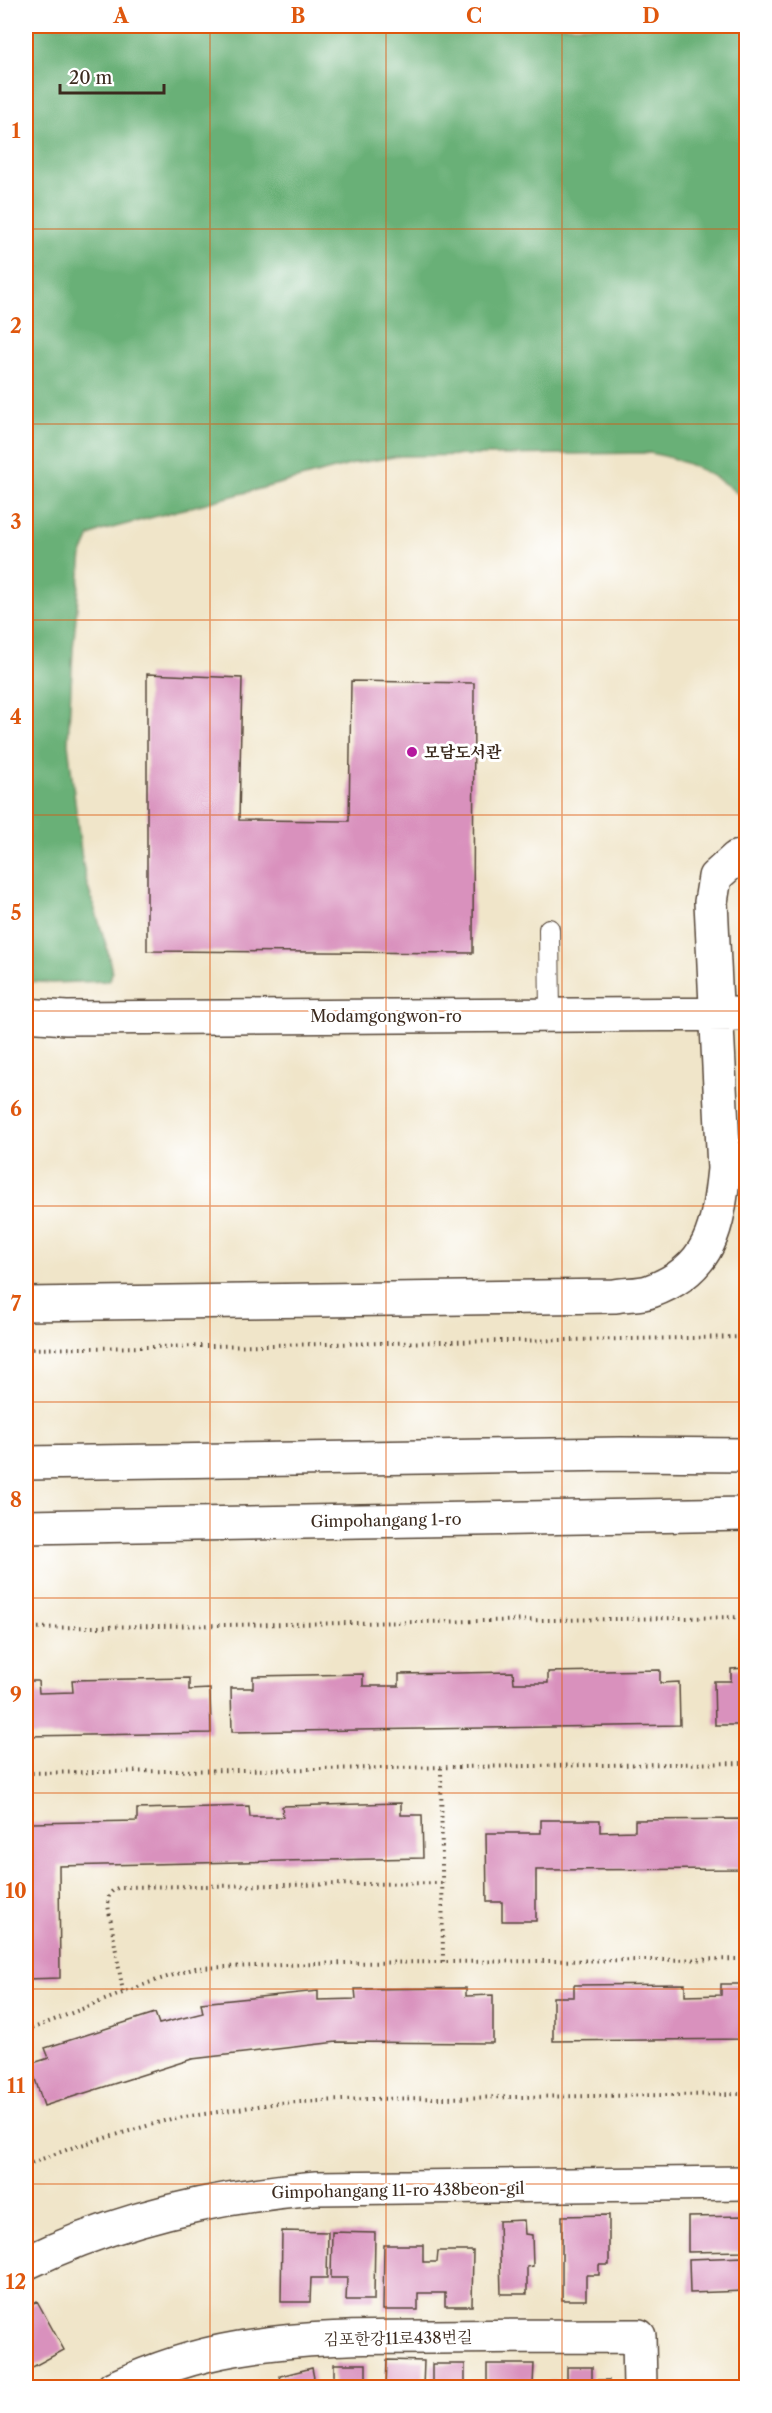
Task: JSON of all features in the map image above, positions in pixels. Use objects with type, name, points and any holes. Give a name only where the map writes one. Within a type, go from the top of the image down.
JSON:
[{"type":"street","points":[[26,1304],[615,1296],[650,1292],[682,1275],[707,1248],[719,1214],[724,1169],[732,1014],[711,902],[715,877],[735,858],[747,856]]},
{"type":"street","name":"Modamgongwon-ro","points":[[26,1016],[66,1018],[732,1014]]},
{"type":"street","points":[[26,1463],[621,1454],[747,1455]]},
{"type":"street","name":"Gimpohangang 1-ro","points":[[26,1527],[747,1514]]},
{"type":"street","name":"Gimpohangang 11-ro 438beon-gil","points":[[26,2263],[72,2241],[117,2226],[216,2200],[269,2192],[316,2188],[747,2183]]},
{"type":"street","name":"김포한강11로438번길","points":[[113,2388],[181,2362],[232,2349],[282,2342],[345,2337],[639,2336],[640,2388]]},
{"type":"lane","points":[[549,929],[550,1016]]},
{"type":"path","points":[[26,1349],[747,1337]]},
{"type":"path","points":[[26,1628],[747,1617]]},
{"type":"path","points":[[26,1773],[747,1763]]},
{"type":"path","points":[[441,1768],[443,1963]]},
{"type":"path","points":[[123,1992],[108,1905],[108,1896],[120,1887],[443,1883]]},
{"type":"path","points":[[26,2031],[123,1992],[196,1968],[345,1963],[747,1959]]},
{"type":"path","points":[[26,2165],[74,2147],[171,2119],[278,2103],[364,2099],[747,2094]]},
{"type":"green space","points":[[26,26],[746,26],[746,502],[726,485],[702,470],[650,453],[400,456],[357,463],[101,531],[90,536],[82,554],[73,649],[68,743],[82,860],[112,973],[110,980],[107,981],[52,983],[26,981]]},
{"type":"building","name":"모담도서관","points":[[147,674],[242,678],[239,820],[349,821],[351,681],[474,683],[473,953],[147,951]]},
{"type":"building","points":[[746,1668],[746,1725],[715,1725],[714,1681],[731,1681],[731,1669]]},
{"type":"building","points":[[660,1670],[660,1683],[679,1682],[680,1725],[232,1732],[231,1688],[253,1688],[253,1676],[363,1674],[363,1686],[399,1686],[399,1674],[513,1672],[514,1683],[548,1683],[548,1672]]},
{"type":"building","points":[[189,1678],[189,1690],[210,1689],[211,1733],[26,1736],[26,1681],[38,1681],[39,1693],[73,1692],[72,1680]]},
{"type":"building","points":[[401,1803],[401,1815],[422,1815],[423,1858],[59,1866],[60,1978],[26,1979],[26,1811],[31,1811],[31,1823],[137,1821],[137,1809],[249,1806],[250,1817],[283,1817],[282,1806]]},
{"type":"building","points":[[746,1819],[746,1869],[536,1870],[536,1921],[502,1921],[502,1902],[487,1902],[486,1833],[541,1833],[541,1820],[600,1820],[600,1832],[635,1831],[635,1820]]},
{"type":"building","points":[[685,1984],[685,1996],[721,1995],[721,1984],[746,1984],[746,2039],[553,2041],[553,1997],[574,1997],[574,1985]]},
{"type":"building","points":[[466,1988],[466,1996],[493,1995],[493,2043],[337,2042],[192,2059],[44,2106],[30,2064],[49,2058],[45,2048],[155,2013],[159,2024],[203,2013],[201,2003],[318,1991],[318,2000],[356,1999],[355,1989]]},
{"type":"building","points":[[609,2215],[609,2265],[599,2265],[599,2275],[586,2275],[586,2300],[562,2300],[562,2216]]},
{"type":"building","points":[[746,2216],[746,2251],[688,2252],[688,2217]]},
{"type":"building","points":[[524,2220],[525,2234],[532,2235],[533,2266],[527,2267],[527,2294],[501,2294],[499,2221]]},
{"type":"building","points":[[282,2231],[328,2232],[327,2278],[311,2278],[310,2302],[281,2302]]},
{"type":"building","points":[[332,2232],[375,2233],[374,2300],[346,2300],[347,2278],[331,2278]]},
{"type":"building","points":[[384,2245],[423,2245],[423,2262],[437,2262],[438,2251],[473,2251],[472,2306],[445,2306],[445,2293],[418,2293],[418,2310],[383,2310]]},
{"type":"building","points":[[744,2257],[745,2291],[690,2293],[689,2259]]},
{"type":"building","points":[[37,2301],[64,2350],[29,2369],[26,2363],[26,2307]]},
{"type":"building","points":[[387,2360],[424,2361],[423,2388],[386,2387]]},
{"type":"building","points":[[334,2364],[366,2364],[366,2388],[334,2388]]},
{"type":"building","points":[[432,2364],[465,2364],[465,2388],[432,2388]]},
{"type":"building","points":[[487,2364],[534,2364],[533,2385],[544,2385],[544,2388],[487,2388]]},
{"type":"building","points":[[567,2367],[592,2367],[592,2380],[609,2380],[609,2388],[549,2388],[549,2381],[567,2381]]},
{"type":"building","points":[[312,2368],[316,2388],[283,2388],[280,2376]]},
{"type":"place","name":"모담도서관","points":[[412,752]]}]
